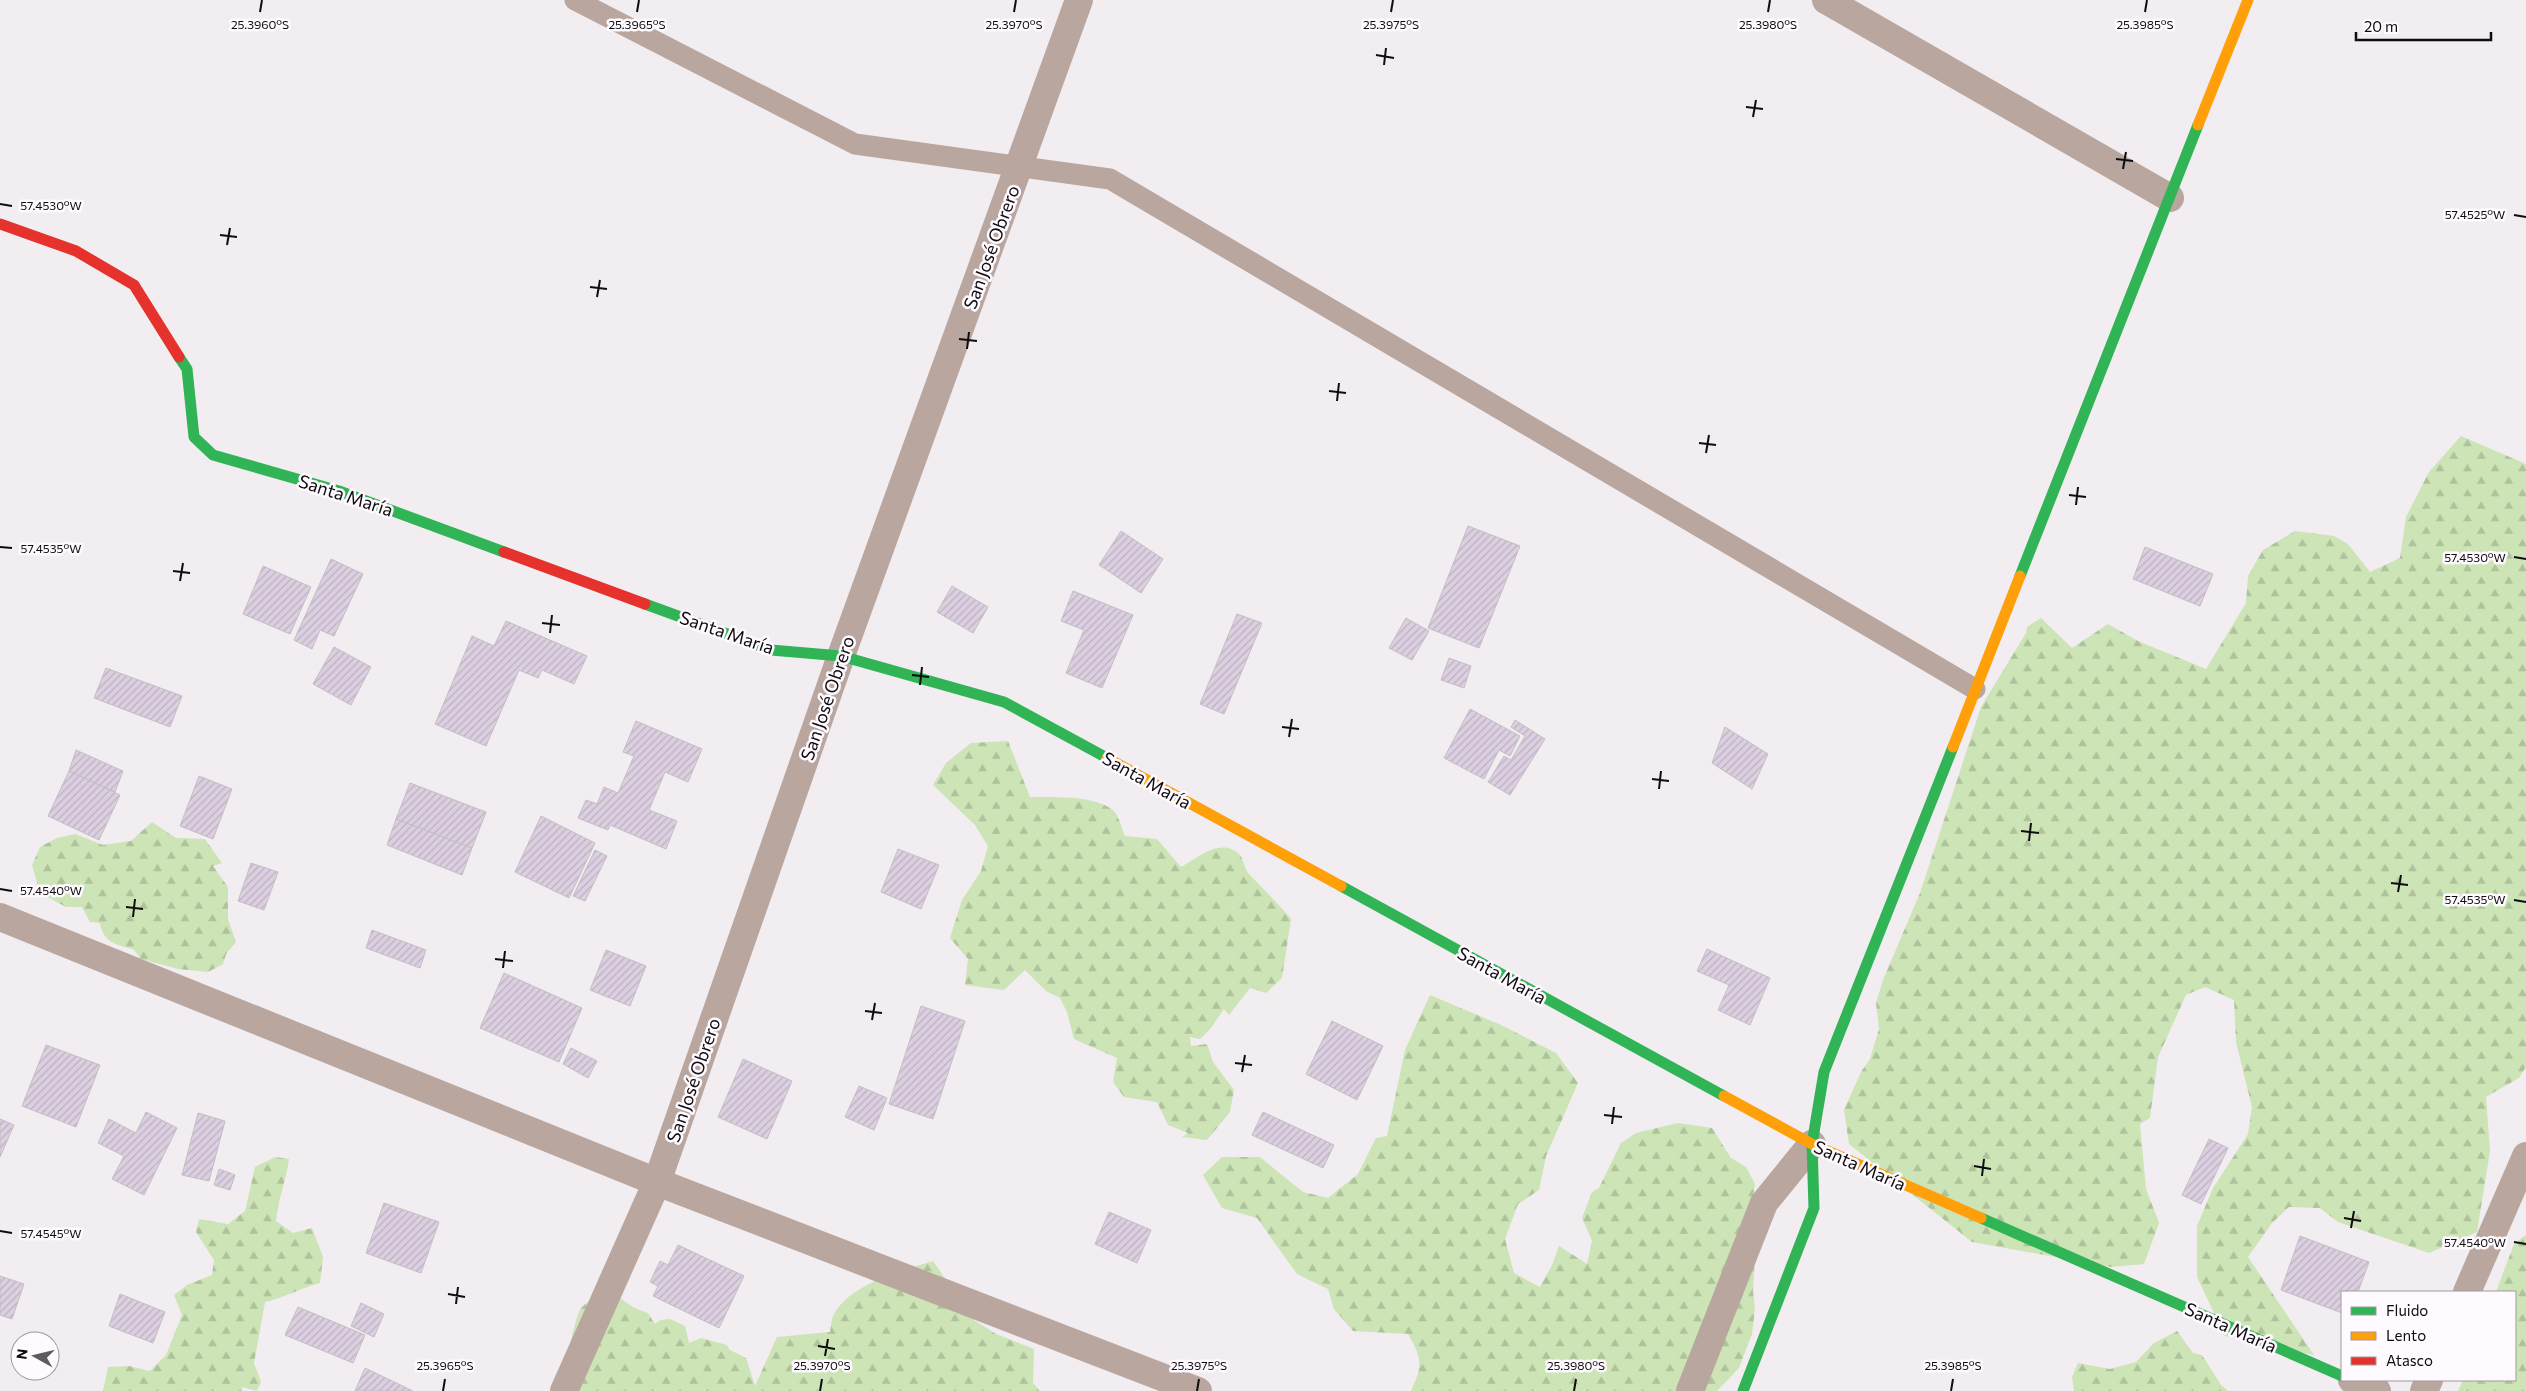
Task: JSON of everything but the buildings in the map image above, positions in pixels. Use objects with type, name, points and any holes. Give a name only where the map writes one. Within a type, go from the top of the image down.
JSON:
[{"type":"street","name":"San José Obrero","points":[[564,1391],[657,1182],[842,656],[1079,0]]},
{"type":"street","points":[[1826,0],[2170,198]]},
{"type":"street","points":[[1743,1391],[1814,1208],[1812,1144],[1824,1072],[2248,0]]},
{"type":"street","name":"Santa María","points":[[0,224],[76,251],[134,285],[187,369],[194,438],[213,455],[339,491],[771,650],[842,656],[1004,702],[1812,1144],[2341,1376]]},
{"type":"street","points":[[0,916],[657,1182],[1198,1391]]},
{"type":"street","points":[[1690,1391],[1764,1203],[1812,1144]]},
{"type":"street","points":[[2467,1291],[2526,1156]]},
{"type":"street","points":[[2354,1381],[2377,1391]]},
{"type":"lane","points":[[575,0],[855,144],[1020,165],[1110,179],[1976,689]]},
{"type":"green space","points":[[2461,436],[2526,464],[2526,1067],[2519,1078],[2486,1097],[2490,1151],[2477,1232],[2429,1253],[2338,1222],[2320,1208],[2289,1207],[2272,1223],[2248,1257],[2314,1355],[2225,1336],[2197,1277],[2197,1226],[2213,1188],[2248,1134],[2252,1107],[2236,1042],[2234,1000],[2205,987],[2186,995],[2158,1057],[2150,1118],[2140,1124],[2146,1189],[2159,1223],[2144,1264],[2111,1267],[1972,1242],[1849,1144],[1844,1110],[1861,1072],[1870,1059],[1879,1029],[1876,1003],[1883,980],[1920,893],[1981,707],[2026,633],[2027,627],[2041,618],[2072,648],[2108,624],[2138,641],[2206,669],[2246,603],[2248,576],[2263,550],[2295,531],[2334,536],[2348,544],[2370,572],[2400,558],[2406,517],[2429,472]]},
{"type":"green space","points":[[1008,741],[1030,797],[1074,798],[1097,802],[1106,806],[1116,814],[1125,836],[1157,839],[1181,867],[1202,854],[1217,848],[1232,849],[1241,856],[1249,874],[1291,919],[1282,978],[1266,993],[1250,988],[1229,1015],[1224,1009],[1211,1028],[1200,1039],[1190,1037],[1191,1046],[1207,1044],[1213,1062],[1234,1090],[1230,1112],[1207,1140],[1182,1137],[1188,1133],[1168,1125],[1157,1102],[1124,1097],[1113,1082],[1117,1058],[1074,1039],[1067,1012],[1060,998],[1046,991],[1025,970],[1004,990],[965,985],[968,959],[950,938],[962,900],[981,871],[988,846],[975,825],[933,785],[946,763],[971,743]]},
{"type":"green space","points":[[152,822],[176,838],[205,839],[222,863],[213,866],[228,887],[228,919],[236,942],[226,954],[223,964],[208,972],[178,969],[141,959],[133,949],[107,939],[100,923],[90,922],[82,907],[66,907],[40,893],[32,865],[40,847],[57,838],[75,834],[103,845],[131,841]]},
{"type":"green space","points":[[1430,995],[1501,1025],[1556,1053],[1578,1083],[1546,1156],[1539,1190],[1518,1204],[1505,1239],[1514,1273],[1540,1287],[1552,1265],[1559,1246],[1587,1264],[1592,1241],[1582,1218],[1592,1192],[1599,1188],[1621,1143],[1636,1133],[1678,1123],[1712,1128],[1731,1158],[1746,1167],[1755,1184],[1749,1225],[1755,1257],[1753,1291],[1755,1309],[1752,1334],[1739,1368],[1717,1391],[1411,1391],[1418,1374],[1419,1362],[1416,1349],[1408,1334],[1353,1331],[1334,1309],[1328,1289],[1297,1274],[1257,1218],[1222,1208],[1203,1175],[1222,1157],[1260,1157],[1303,1192],[1328,1198],[1358,1174],[1376,1138],[1387,1136],[1405,1050]]},
{"type":"green space","points":[[275,1157],[289,1159],[276,1221],[293,1233],[312,1228],[323,1257],[320,1283],[265,1302],[254,1363],[261,1382],[257,1391],[242,1387],[242,1391],[103,1391],[108,1367],[129,1366],[150,1371],[166,1355],[182,1315],[174,1295],[187,1285],[212,1275],[214,1260],[196,1232],[199,1219],[228,1224],[245,1211],[255,1167]]},
{"type":"green space","points":[[2526,1235],[2526,1391],[2458,1391],[2463,1381],[2516,1381],[2516,1291],[2496,1291],[2514,1244]]},
{"type":"green space","points":[[933,1261],[974,1320],[996,1334],[1034,1349],[1033,1383],[1040,1391],[561,1391],[575,1322],[582,1307],[589,1301],[597,1298],[615,1294],[634,1308],[648,1313],[655,1324],[660,1320],[670,1319],[685,1326],[689,1343],[701,1338],[727,1345],[730,1350],[746,1358],[755,1386],[777,1337],[830,1332],[833,1316],[851,1295],[877,1280]]},
{"type":"green space","points":[[2177,1331],[2193,1353],[2202,1355],[2221,1385],[2228,1391],[2074,1391],[2072,1377],[2078,1363],[2110,1369],[2136,1362],[2154,1343]]},
{"type":"traffic: fast","points":[[2020,576],[2198,125]]},
{"type":"traffic: fast","points":[[179,357],[187,369],[194,437],[213,455],[339,491],[504,552]]},
{"type":"traffic: fast","points":[[645,604],[771,650],[841,656],[1004,702],[1107,758]]},
{"type":"traffic: fast","points":[[1743,1391],[1814,1208],[1812,1144],[1824,1072],[1953,747]]},
{"type":"traffic: fast","points":[[1341,886],[1724,1096]]},
{"type":"traffic: fast","points":[[1981,1218],[2341,1376]]},
{"type":"traffic: slow","points":[[2198,125],[2248,0]]},
{"type":"traffic: slow","points":[[1953,747],[2020,576]]},
{"type":"traffic: slow","points":[[1107,758],[1341,886]]},
{"type":"traffic: slow","points":[[1724,1096],[1812,1144],[1981,1218]]},
{"type":"traffic: jam","points":[[0,224],[76,251],[134,285],[179,357]]},
{"type":"traffic: jam","points":[[504,552],[645,604]]}]
